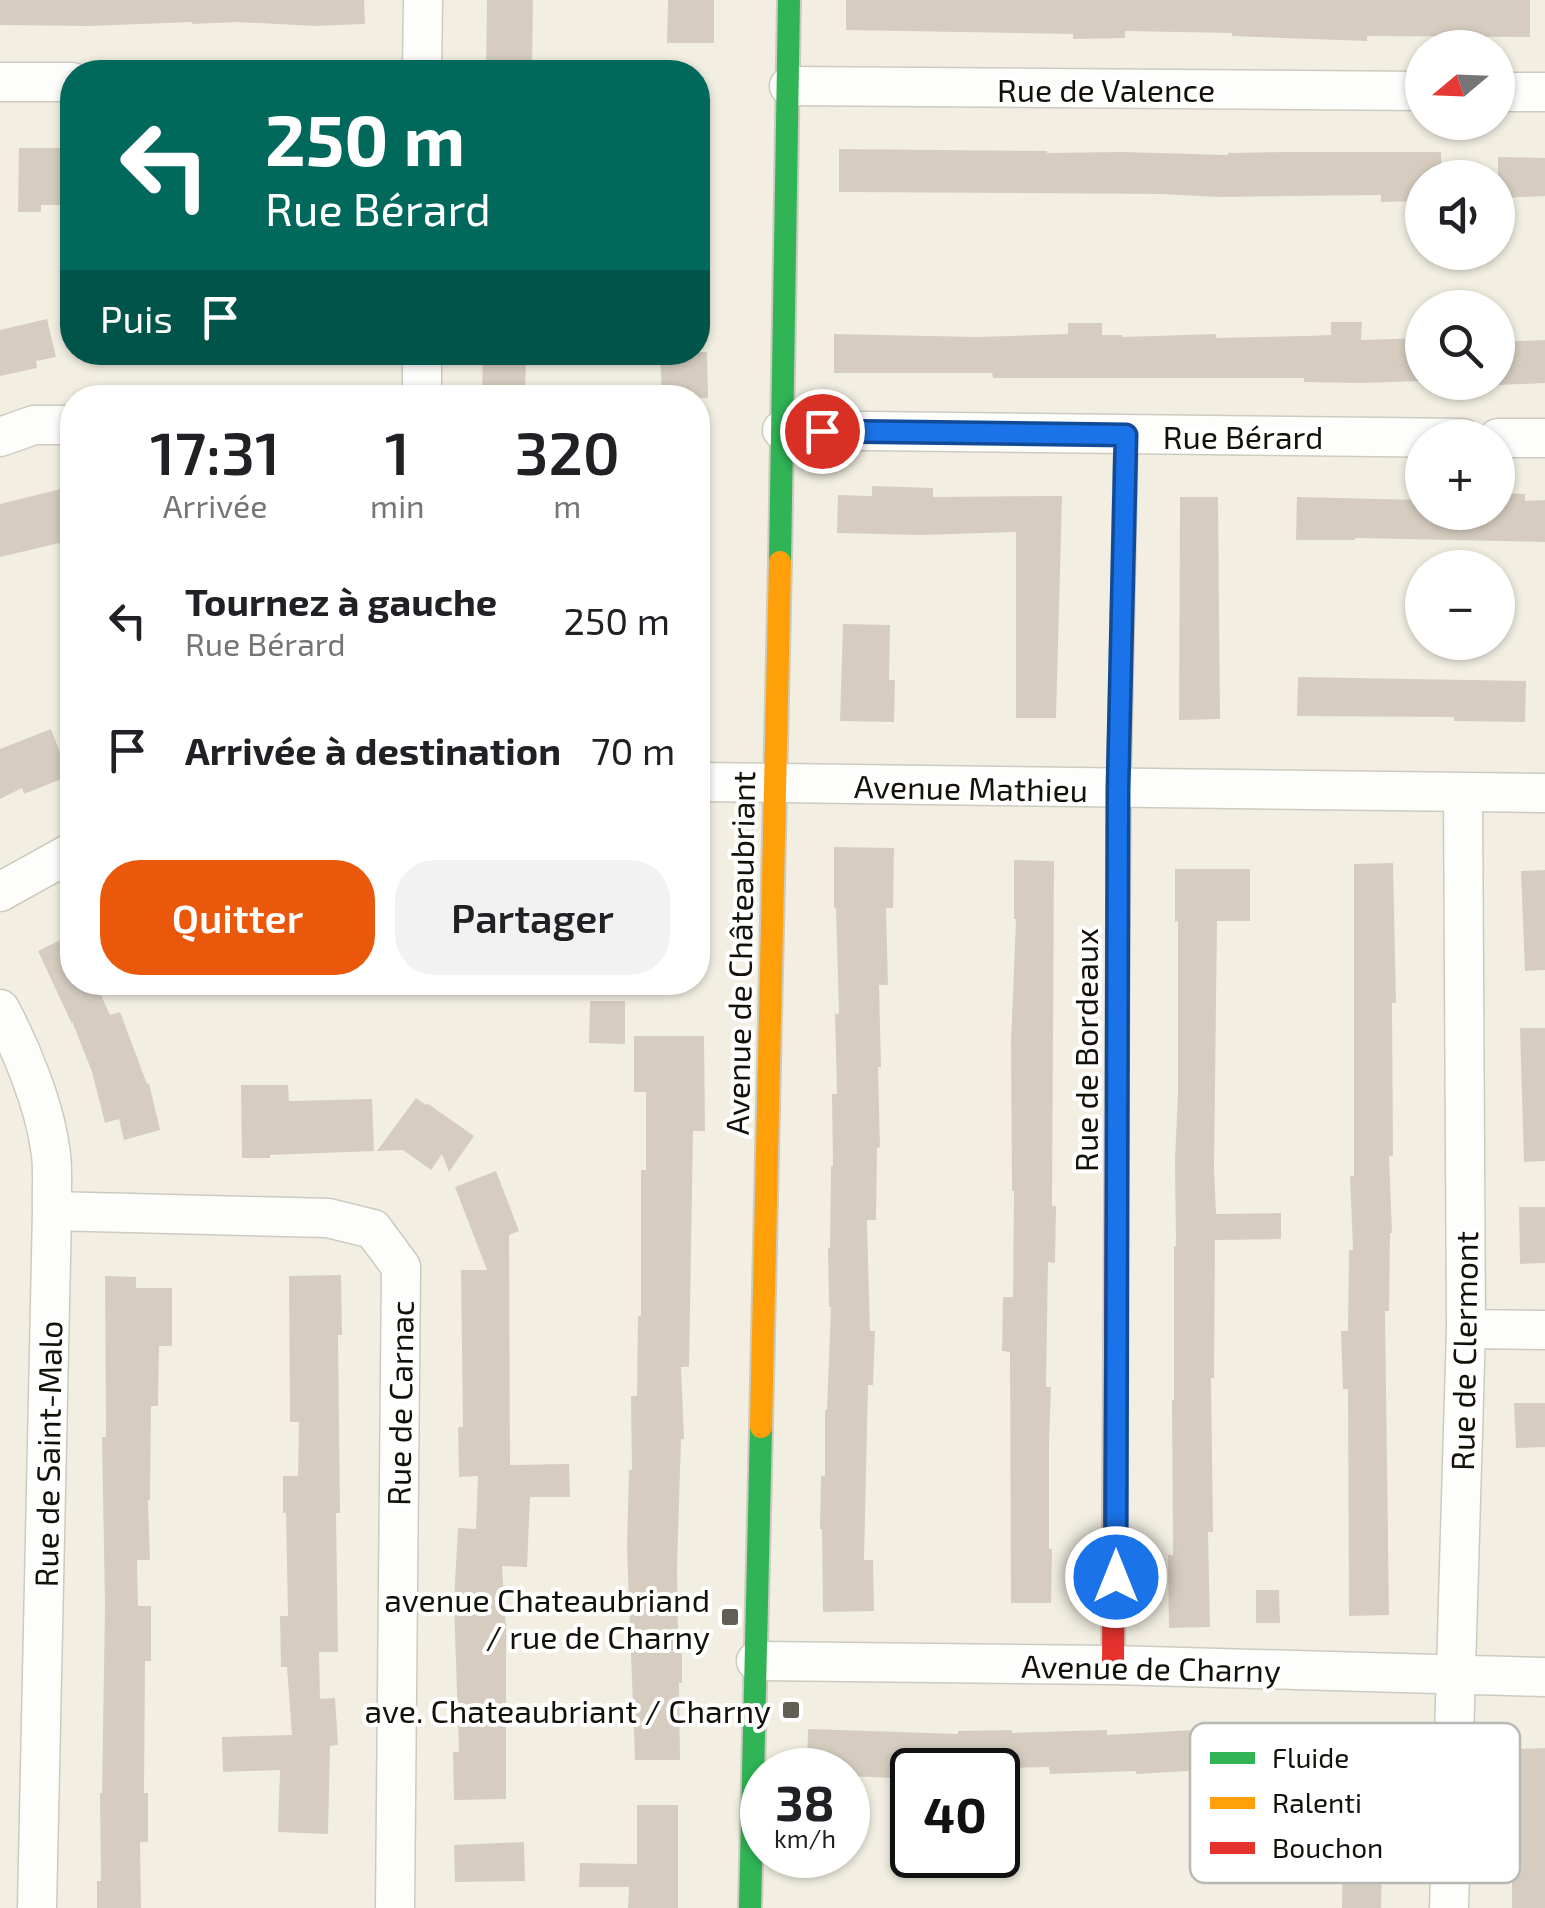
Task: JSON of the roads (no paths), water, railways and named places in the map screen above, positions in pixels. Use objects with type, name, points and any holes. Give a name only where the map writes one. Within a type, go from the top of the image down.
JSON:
[{"type":"street","points":[[422,60],[423,0]]},
{"type":"street","name":"Avenue de Châteaubriant","points":[[750,1908],[776,784],[789,0]]},
{"type":"street","points":[[0,82],[60,82]]},
{"type":"street","name":"Rue de Valence","points":[[789,86],[1405,92]]},
{"type":"street","points":[[1515,92],[1545,92]]},
{"type":"street","points":[[0,437],[34,425],[60,425]]},
{"type":"street","name":"Rue Bérard","points":[[782,430],[1405,437]]},
{"type":"street","name":"Rue de Bordeaux","points":[[1114,1665],[1118,789],[1126,435]]},
{"type":"street","points":[[1515,438],[1545,438]]},
{"type":"street","name":"Avenue Mathieu","points":[[710,782],[1545,793]]},
{"type":"street","name":"Rue de Clermont","points":[[1455,1723],[1466,1329],[1464,793]]},
{"type":"street","points":[[0,892],[60,859]]},
{"type":"street","name":"Rue de Saint-Malo","points":[[0,1009],[35,1092],[51,1149],[38,1908]]},
{"type":"street","name":"Rue de Carnac","points":[[52,1211],[328,1218],[374,1229],[401,1267],[394,1908]]},
{"type":"street","points":[[1466,1329],[1545,1330]]},
{"type":"street","name":"Avenue de Charny","points":[[756,1661],[1114,1665],[1545,1677]]},
{"type":"street","name":"Rue de Clermont","points":[[1449,1908],[1450,1883]]},
{"type":"place","name":"avenue Chateaubriand / rue de Charny","points":[[730,1617]]},
{"type":"place","name":"ave. Chateaubriant / Charny","points":[[791,1710]]}]
